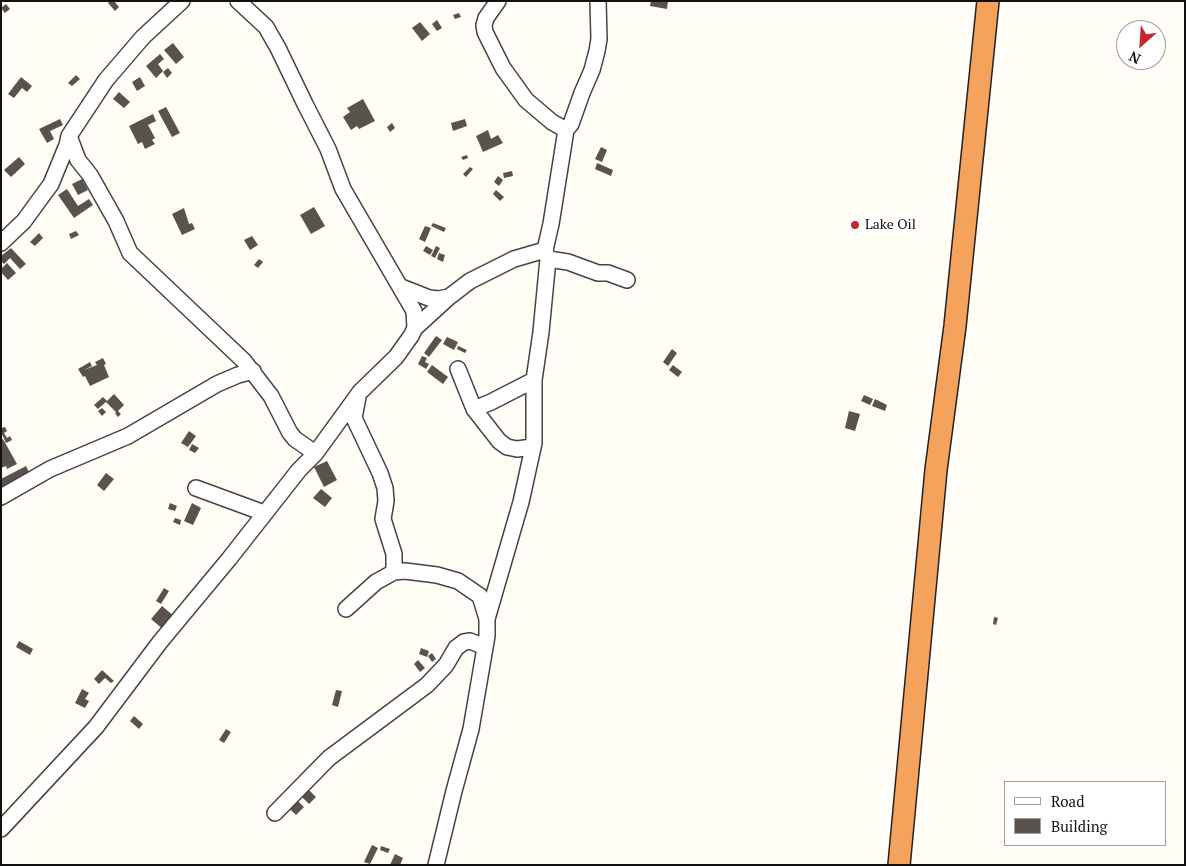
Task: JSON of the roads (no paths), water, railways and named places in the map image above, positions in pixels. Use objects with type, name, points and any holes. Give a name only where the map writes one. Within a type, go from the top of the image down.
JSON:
[{"type":"highway","points":[[899,865],[936,470],[955,326],[988,1]]},
{"type":"street","points":[[1,243],[24,221],[51,184],[69,136],[106,80],[129,52],[182,1]]},
{"type":"street","points":[[1,829],[96,727],[160,642],[315,453],[360,392],[396,357],[412,336],[415,328],[414,311],[343,189],[328,149],[278,48],[266,27],[238,1]]},
{"type":"street","points":[[498,1],[486,18],[484,25],[485,32],[496,55],[526,100],[552,122],[566,130]]},
{"type":"street","points":[[436,865],[471,729],[485,647],[487,619],[521,502],[533,447],[534,380],[541,332],[546,255],[566,130],[571,124],[592,70],[597,51],[599,39],[598,1]]},
{"type":"street","points":[[69,136],[78,160],[90,175],[116,221],[130,253],[253,371],[271,396],[294,439],[315,453]]},
{"type":"street","points":[[415,328],[449,297],[484,273],[514,259],[546,255],[598,273],[608,273],[627,280]]},
{"type":"street","points":[[401,287],[429,298],[449,297]]},
{"type":"street","points":[[458,369],[474,409],[499,442],[517,449],[533,447]]},
{"type":"street","points":[[1,497],[50,469],[128,436],[217,384],[253,371]]},
{"type":"street","points":[[474,409],[534,380]]},
{"type":"street","points":[[360,392],[354,418],[380,473],[385,488],[384,519],[394,554],[394,572]]},
{"type":"street","points":[[196,488],[264,514]]},
{"type":"street","points":[[346,609],[376,582],[394,572],[405,571],[430,574],[458,581],[480,596],[487,619]]},
{"type":"street","points":[[274,813],[329,758],[427,685],[446,665],[456,648],[464,642],[470,641],[485,647]]},
{"type":"place","name":"Lake Oil","points":[[855,225]]}]
